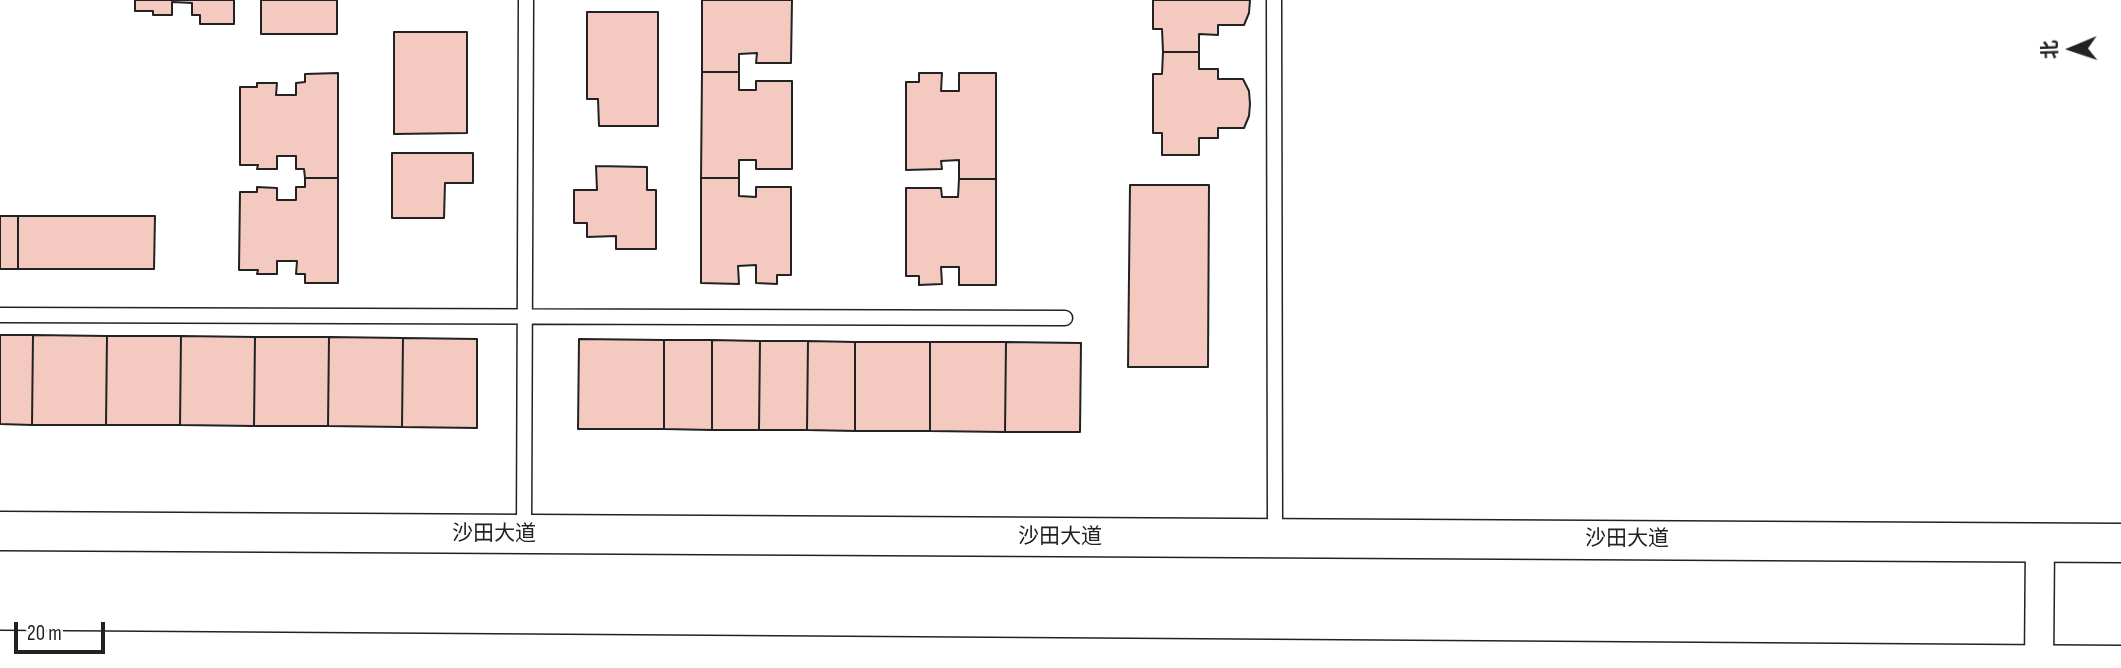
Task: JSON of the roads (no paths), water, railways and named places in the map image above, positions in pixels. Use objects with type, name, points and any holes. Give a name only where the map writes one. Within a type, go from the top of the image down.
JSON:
[{"type":"main road","name":"沙田大道","points":[[0,531],[2121,543]]},
{"type":"main road","points":[[0,650],[80,659],[321,652],[2121,665]]},
{"type":"street","points":[[2039,666],[2040,542]]},
{"type":"lane","points":[[524,536],[526,0]]},
{"type":"lane","points":[[1274,0],[1275,539]]},
{"type":"lane","points":[[0,315],[1065,318]]},
{"type":"lane","points":[[321,652],[364,668]]},
{"type":"lane","points":[[493,668],[511,659],[537,654]]}]
